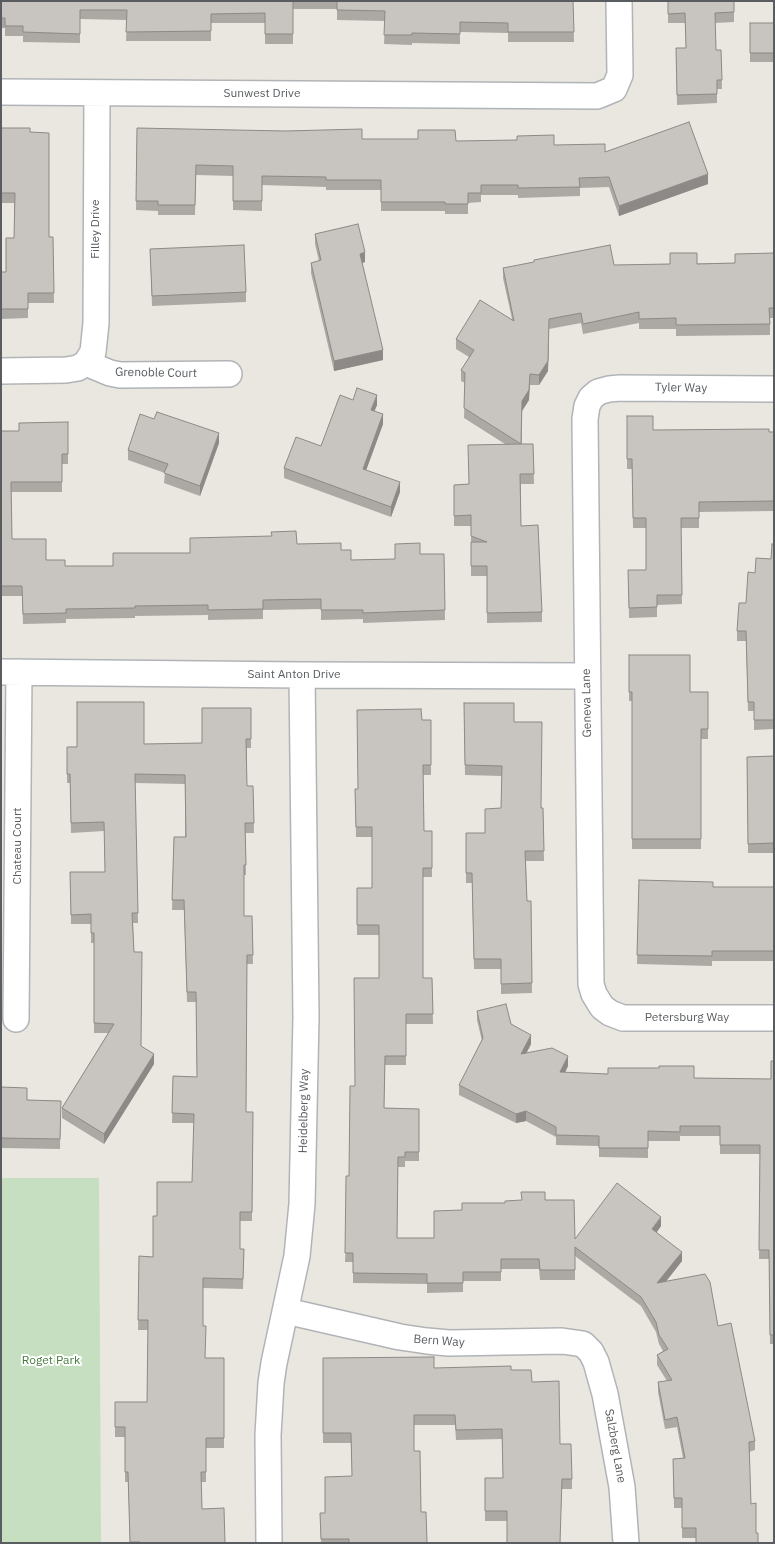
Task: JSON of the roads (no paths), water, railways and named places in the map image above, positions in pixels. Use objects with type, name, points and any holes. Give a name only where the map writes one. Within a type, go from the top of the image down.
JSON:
[{"type":"street","name":"Sunwest Drive","points":[[1,92],[596,96],[614,89],[620,76],[620,1]]},
{"type":"street","name":"Filley Drive","points":[[86,363],[93,352],[96,323],[97,93]]},
{"type":"street","points":[[1,370],[66,370],[78,368],[86,363]]},
{"type":"street","name":"Grenoble Court","points":[[86,363],[120,375],[228,374]]},
{"type":"street","name":"Tyler Way","points":[[591,398],[598,392],[620,388],[774,389]]},
{"type":"street","name":"Geneva Lane","points":[[591,398],[587,406],[585,419],[591,984],[594,994],[602,1007]]},
{"type":"street","name":"Saint Anton Drive","points":[[10,672],[587,676]]},
{"type":"street","name":"Chateau Court","points":[[10,672],[16,1019]]},
{"type":"street","name":"Heidelberg Way","points":[[269,1543],[269,1408],[274,1363],[296,1256],[303,1178],[306,1017],[302,675]]},
{"type":"street","name":"Petersburg Way","points":[[602,1007],[610,1013],[623,1018],[774,1018]]},
{"type":"street","name":"Bern Way","points":[[286,1311],[427,1342],[574,1342],[583,1344],[591,1352]]},
{"type":"street","name":"Salzberg Lane","points":[[591,1352],[606,1394],[622,1487],[626,1543]]},
{"type":"park label","name":"Roget Park","points":[[51,1361]]}]
